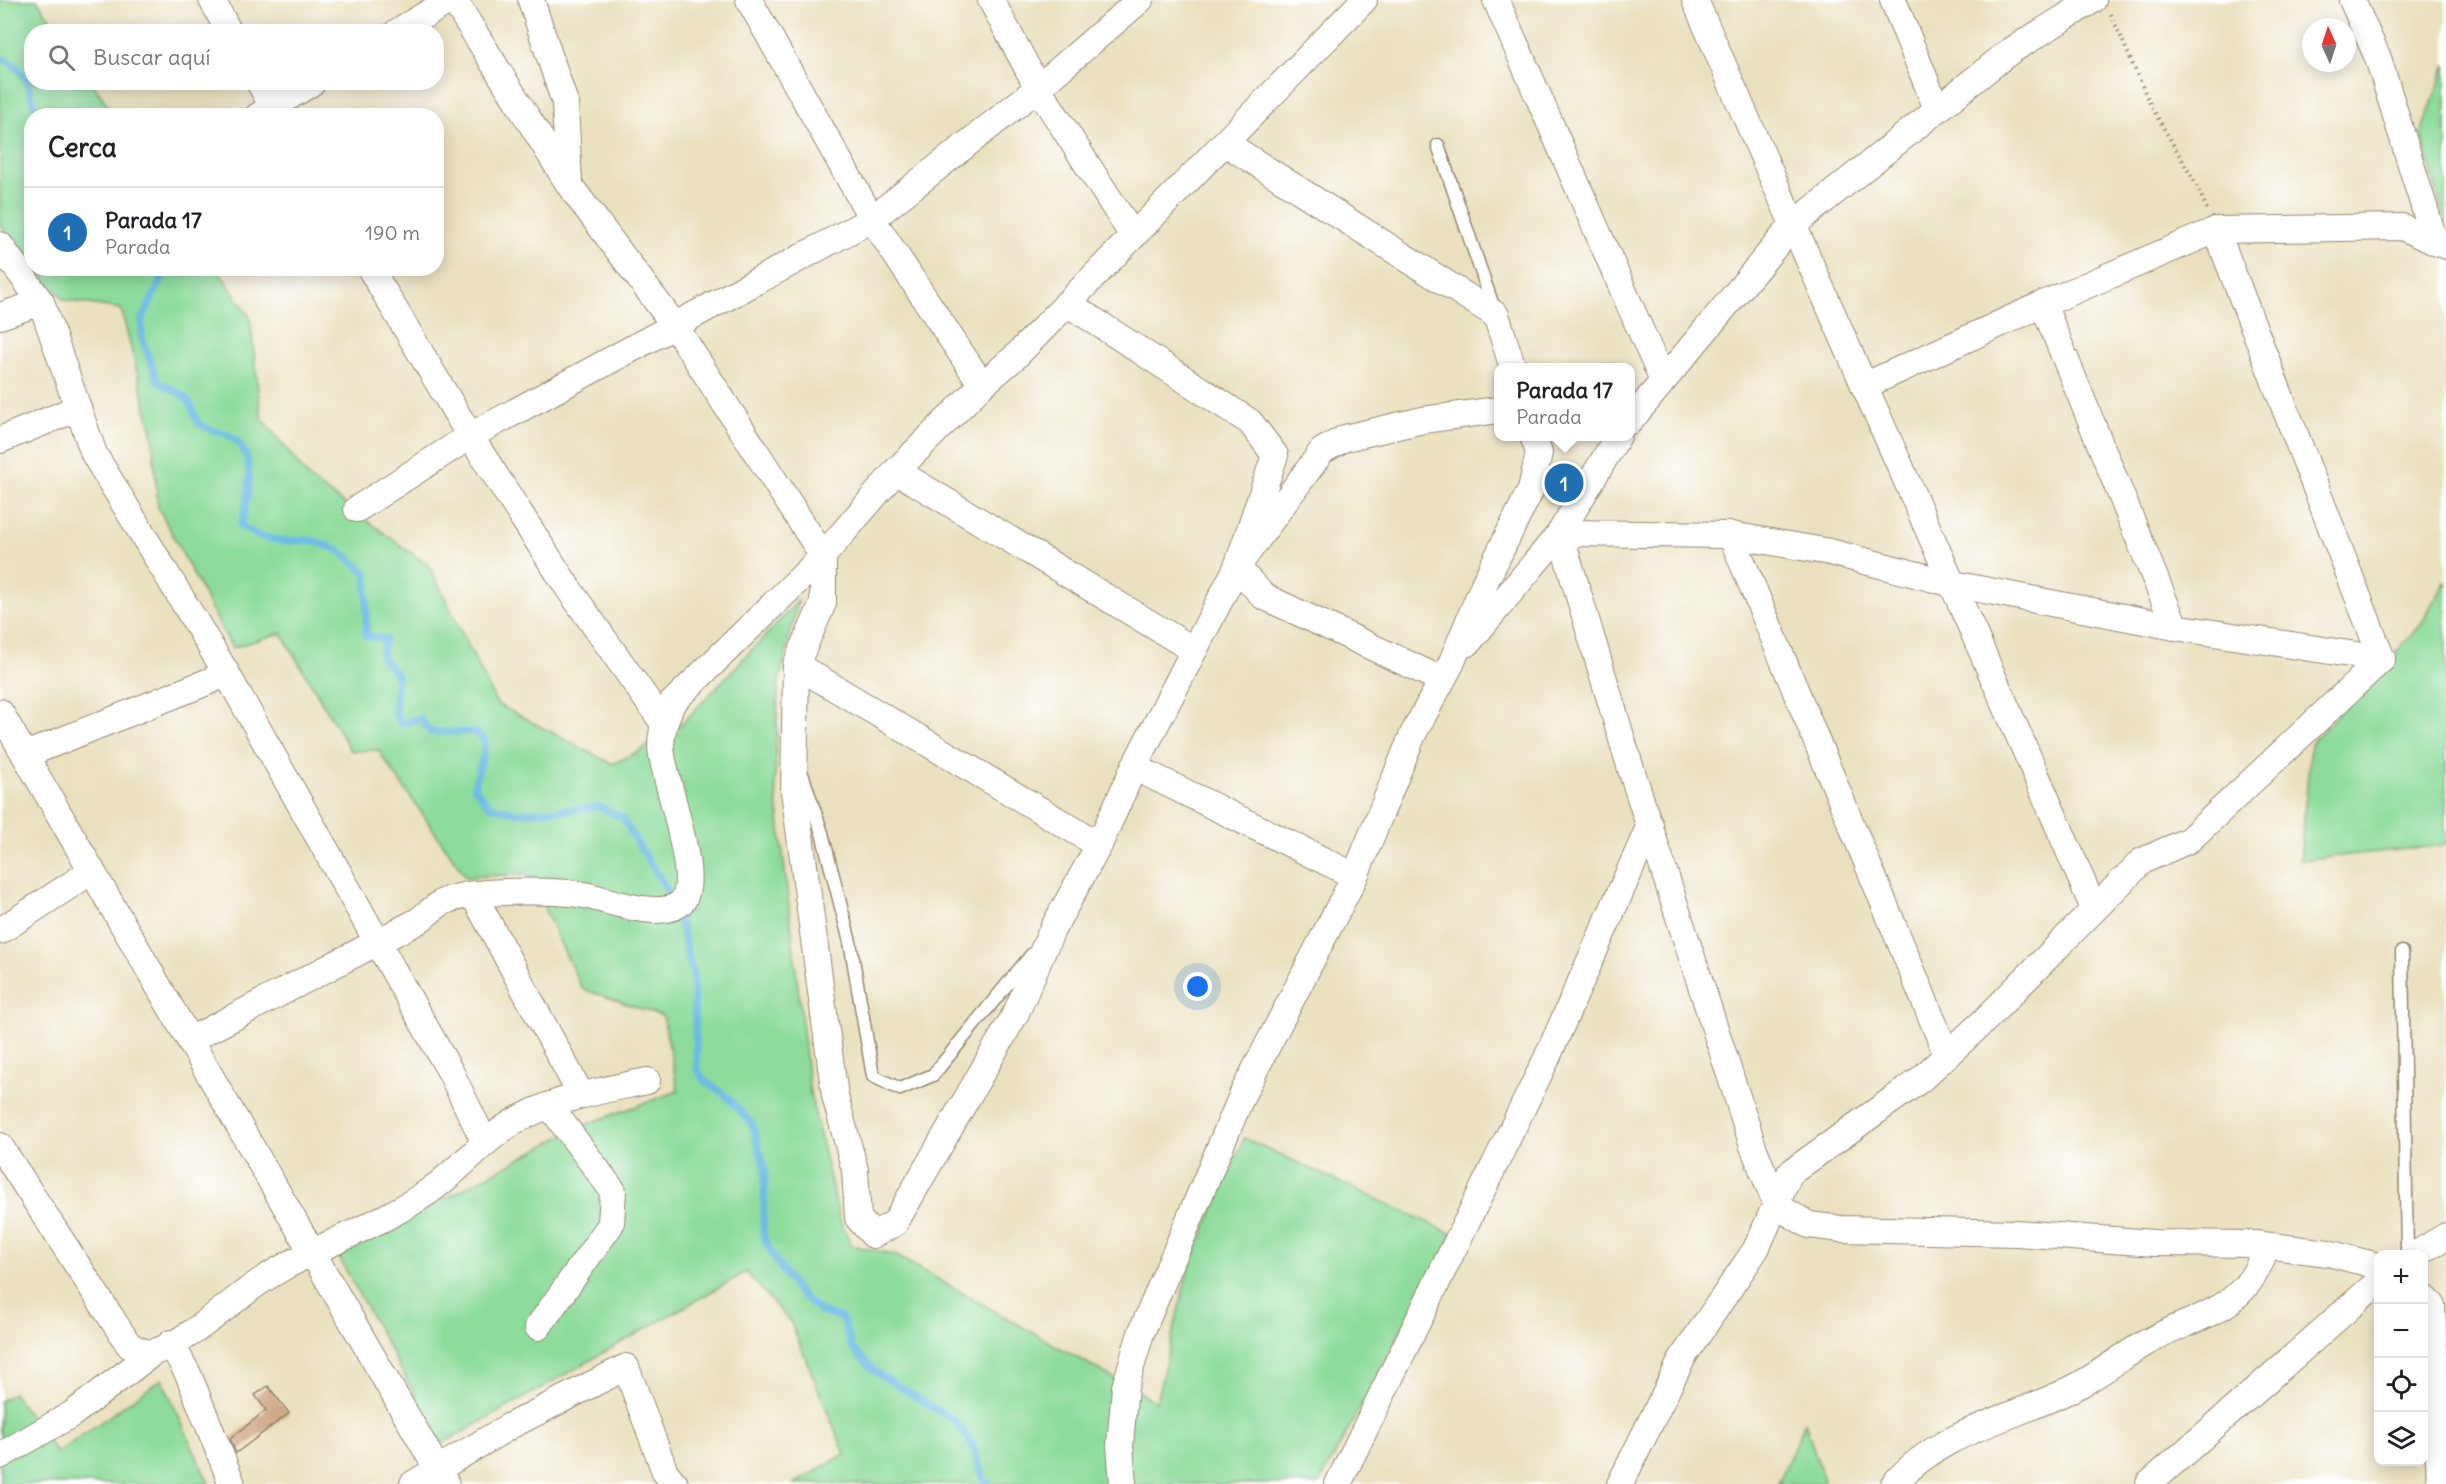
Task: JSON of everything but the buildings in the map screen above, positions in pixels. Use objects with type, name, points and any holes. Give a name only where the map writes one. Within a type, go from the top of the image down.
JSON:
[{"type":"street","points":[[212,0],[225,24]]},
{"type":"street","points":[[412,24],[452,0],[570,186],[675,326],[824,556],[823,603],[796,665],[794,791],[835,1096],[855,1170],[858,1218],[873,1235],[895,1223],[1017,1013],[1052,930],[1099,846],[1134,767],[1237,567],[1275,456],[1250,422],[1067,303]]},
{"type":"street","points":[[531,0],[565,103],[570,186]]},
{"type":"street","points":[[749,0],[872,219],[982,385]]},
{"type":"street","points":[[991,0],[1038,88],[1133,236]]},
{"type":"street","points":[[357,509],[470,435],[872,219],[1038,88],[1140,0]]},
{"type":"street","points":[[190,1040],[418,921],[444,902],[473,894],[582,895],[655,910],[678,905],[688,893],[689,873],[664,773],[661,747],[664,724],[672,703],[824,556],[896,471],[982,385],[1014,358],[1364,0]]},
{"type":"street","points":[[1496,0],[1662,379]]},
{"type":"street","points":[[1695,0],[1792,226],[1953,584],[2094,909]]},
{"type":"street","points":[[1893,0],[1937,109]]},
{"type":"street","points":[[2352,0],[2378,58],[2440,244]]},
{"type":"street","points":[[1635,414],[1662,379],[1792,226],[2009,52],[2101,5]]},
{"type":"street","points":[[262,90],[269,108]]},
{"type":"street","points":[[276,108],[302,90]]},
{"type":"street","points":[[1225,143],[1496,315],[1511,363]]},
{"type":"street","points":[[1864,386],[2043,304],[2216,230],[2402,227],[2440,244]]},
{"type":"street","points":[[2216,230],[2382,658]]},
{"type":"street","points":[[0,245],[40,302],[94,454],[227,674],[451,1073],[485,1143]]},
{"type":"street","points":[[375,276],[470,435],[568,588],[664,724]]},
{"type":"street","points":[[0,316],[40,302]]},
{"type":"street","points":[[2043,304],[2175,627]]},
{"type":"street","points":[[0,440],[78,408]]},
{"type":"street","points":[[1237,567],[1322,451],[1345,438],[1423,420],[1494,411]]},
{"type":"street","points":[[1123,1484],[1120,1445],[1125,1387],[1141,1334],[1243,1093],[1355,876],[1413,734],[1446,672],[1484,584],[1531,489],[1539,453],[1535,441]]},
{"type":"street","points":[[1446,672],[1560,532],[1615,441]]},
{"type":"street","points":[[896,471],[1194,650]]},
{"type":"street","points":[[1560,532],[1731,535],[1830,552],[1953,584],[2175,627],[2382,658]]},
{"type":"street","points":[[1560,532],[1650,825],[1754,1149],[1777,1206],[1809,1225],[2016,1233],[2154,1244],[2255,1244],[2328,1253],[2374,1265]]},
{"type":"street","points":[[1731,535],[1947,1055]]},
{"type":"street","points":[[1237,567],[1263,596],[1446,672]]},
{"type":"street","points":[[1620,1484],[1683,1357],[1756,1249],[1790,1173],[1920,1080],[2142,861],[2188,840],[2382,658]]},
{"type":"street","points":[[796,665],[1099,846]]},
{"type":"street","points":[[25,755],[227,674]]},
{"type":"street","points":[[0,712],[442,1477]]},
{"type":"street","points":[[1134,767],[1355,876]]},
{"type":"street","points":[[1338,1484],[1546,1060],[1650,825]]},
{"type":"street","points":[[0,931],[92,871]]},
{"type":"street","points":[[473,894],[581,1095]]},
{"type":"street","points":[[0,1456],[72,1414],[162,1347],[194,1330],[264,1279],[311,1251],[390,1214],[424,1195],[485,1143],[519,1119],[549,1105],[581,1095],[647,1081]]},
{"type":"street","points":[[538,1327],[611,1224],[613,1191],[549,1105]]},
{"type":"street","points":[[0,1146],[129,1345],[141,1351],[162,1347]]},
{"type":"street","points":[[2423,1250],[2446,1236]]},
{"type":"street","points":[[1893,1484],[1918,1460],[1970,1429],[2081,1384],[2154,1339],[2214,1311],[2242,1293],[2257,1272],[2264,1256],[2255,1244]]},
{"type":"street","points":[[2149,1484],[2374,1286]]},
{"type":"street","points":[[2428,1301],[2432,1305],[2439,1484]]},
{"type":"street","points":[[162,1347],[189,1376],[232,1484]]},
{"type":"street","points":[[413,1484],[442,1477],[510,1426],[626,1367],[665,1472],[675,1484]]},
{"type":"lane","points":[[1438,145],[1496,315]]},
{"type":"lane","points":[[794,750],[822,833],[850,942],[873,1077],[900,1089],[933,1076],[1052,930]]},
{"type":"lane","points":[[2402,952],[2407,1250]]},
{"type":"path","points":[[2101,5],[2151,106],[2197,186],[2216,230]]},
{"type":"green space","points":[[0,0],[37,0],[53,24],[24,24],[24,90],[97,90],[110,108],[24,108],[24,254],[0,225]]},
{"type":"green space","points":[[2446,64],[2446,225],[2421,133]]},
{"type":"green space","points":[[43,276],[222,276],[250,317],[261,417],[310,479],[429,566],[497,704],[612,764],[640,751],[684,722],[798,601],[778,687],[775,783],[810,1093],[839,1217],[851,1245],[895,1255],[1156,1402],[1189,1267],[1244,1138],[1453,1234],[1319,1484],[794,1484],[845,1454],[791,1323],[746,1272],[442,1444],[338,1256],[579,1127],[678,1091],[663,1016],[582,989],[528,874],[466,877],[378,750],[351,751],[281,633],[232,648],[158,507],[152,431],[121,309],[64,300]]},
{"type":"green space","points":[[2446,581],[2446,845],[2300,860],[2311,743],[2420,626]]},
{"type":"green space","points":[[162,1379],[209,1484],[0,1484],[0,1401],[13,1393],[57,1453]]},
{"type":"green space","points":[[1805,1422],[1825,1484],[1778,1484]]},
{"type":"waterway","points":[[0,58],[16,67],[24,78]]},
{"type":"waterway","points":[[30,90],[35,108]]},
{"type":"waterway","points":[[163,276],[142,319],[142,338],[158,382],[186,399],[202,426],[228,435],[238,442],[245,452],[249,476],[241,526],[258,536],[282,541],[311,540],[339,550],[367,574],[366,636],[385,639],[381,656],[397,675],[395,712],[401,724],[420,718],[430,732],[475,732],[485,741],[484,753],[474,787],[489,806],[520,813],[600,807],[622,818],[673,900]]},
{"type":"waterway","points":[[677,911],[693,974],[697,1069],[704,1080],[725,1095],[752,1124],[765,1169],[763,1236],[777,1263],[798,1292],[821,1312],[842,1318],[852,1348],[874,1371],[955,1421],[972,1444],[984,1480],[989,1484]]},
{"type":"place","name":"Parada 17","points":[[1564,483]]}]
